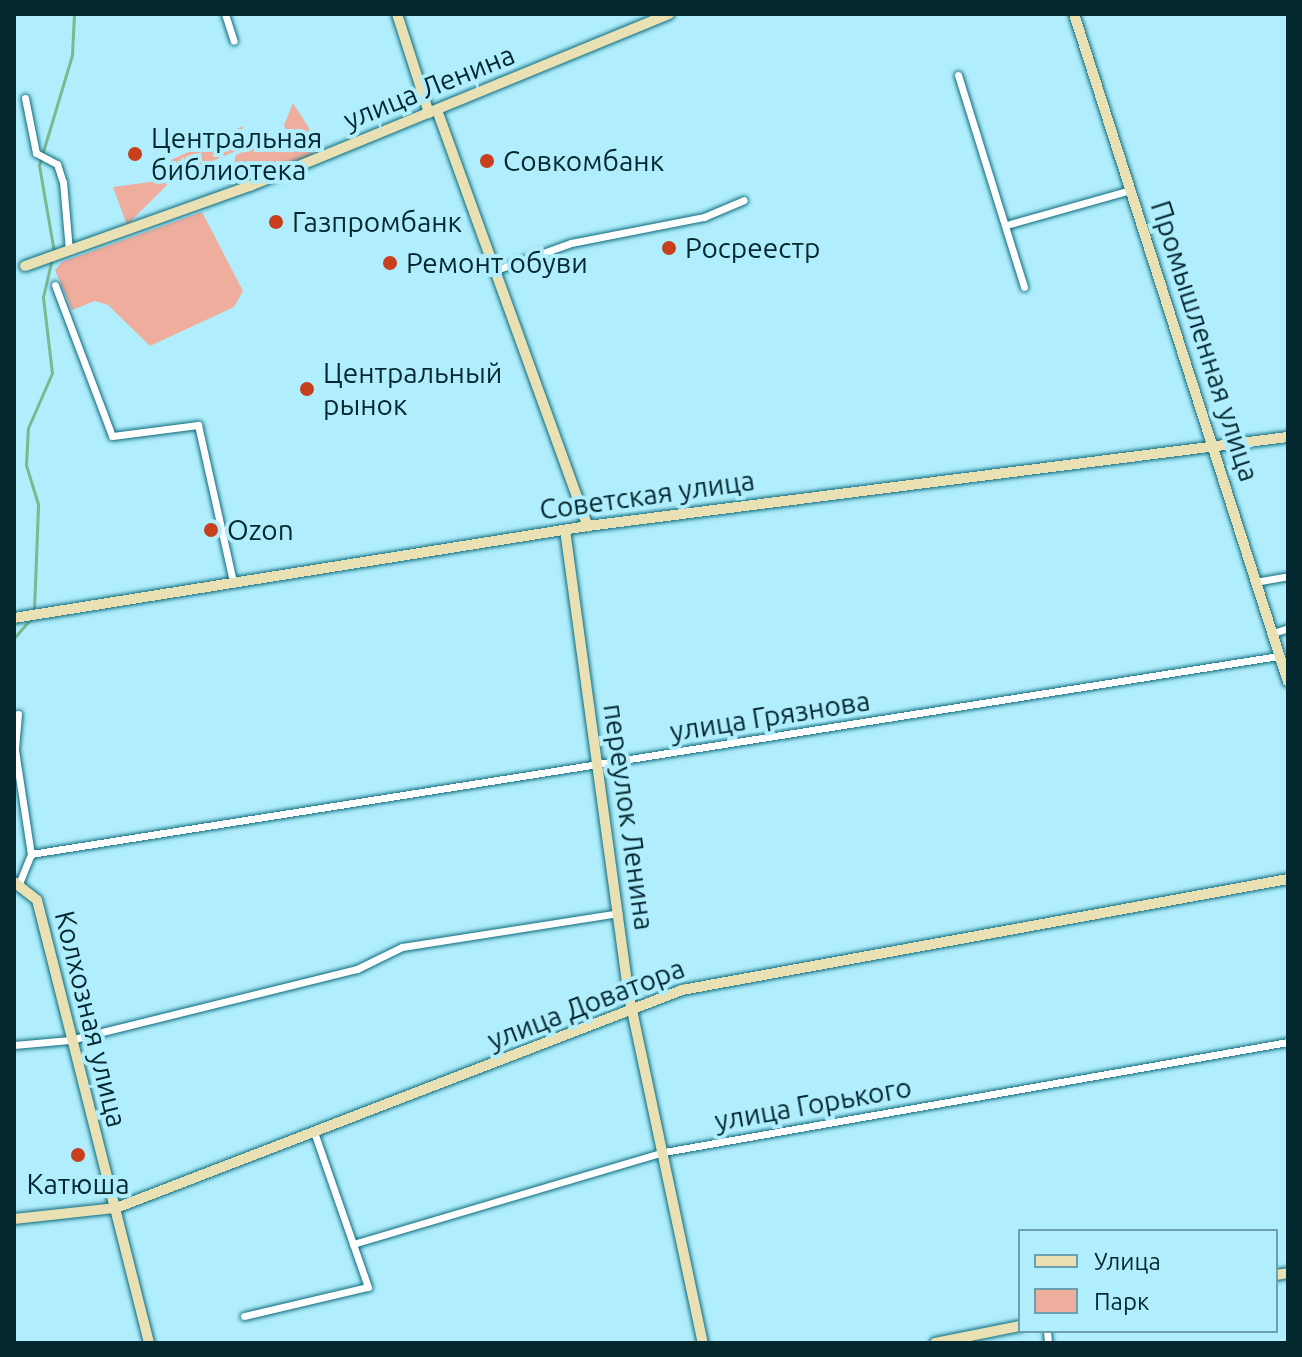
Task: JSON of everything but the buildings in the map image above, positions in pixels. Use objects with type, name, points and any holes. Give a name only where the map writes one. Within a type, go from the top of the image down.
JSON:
[{"type":"street","points":[[225,14],[234,41]]},
{"type":"street","points":[[397,14],[496,270],[588,526]]},
{"type":"street","name":"улица Ленина","points":[[25,266],[65,255],[433,112],[669,14]]},
{"type":"street","name":"Промышленная улица","points":[[1075,14],[1288,682]]},
{"type":"street","points":[[958,75],[1010,224],[1024,287]]},
{"type":"street","points":[[25,98],[36,153],[49,161],[63,182],[65,255]]},
{"type":"street","points":[[1010,224],[1131,190]]},
{"type":"street","points":[[496,270],[571,243],[704,217],[744,200]]},
{"type":"street","points":[[55,285],[112,436],[198,425],[233,582]]},
{"type":"street","name":"Советская улица","points":[[18,618],[588,526],[1288,437]]},
{"type":"street","name":"переулок Ленина","points":[[565,530],[618,913],[634,1007],[703,1343]]},
{"type":"street","points":[[1255,582],[1288,576]]},
{"type":"street","points":[[1273,633],[1288,628]]},
{"type":"street","name":"улица Грязнова","points":[[31,854],[1279,656]]},
{"type":"street","points":[[18,714],[15,750],[31,854]]},
{"type":"street","name":"Колхозная улица","points":[[31,854],[16,882],[37,900],[149,1343]]},
{"type":"street","name":"улица Доватора","points":[[14,1219],[116,1208],[315,1135],[634,1007],[789,969],[1288,879]]},
{"type":"street","points":[[14,1045],[70,1040],[357,969],[402,947],[618,913]]},
{"type":"street","name":"улица Горького","points":[[353,1244],[664,1152],[1288,1042]]},
{"type":"street","points":[[244,1316],[368,1287],[315,1135]]},
{"type":"street","points":[[935,1343],[1018,1326]]},
{"type":"green space","points":[[293,103],[321,147],[317,153],[288,137],[284,125]]},
{"type":"green space","points":[[243,126],[236,151],[186,172],[174,168],[171,160]]},
{"type":"green space","points":[[277,136],[314,154],[227,185],[236,155]]},
{"type":"green space","points":[[165,180],[167,185],[127,225],[113,187]]},
{"type":"green space","points":[[202,212],[243,291],[234,307],[150,346],[108,305],[95,301],[72,310],[55,270],[62,262]]},
{"type":"waterway","points":[[54,252],[39,165],[72,55],[74,14]]},
{"type":"waterway","points":[[34,610],[38,504],[26,465],[28,428],[52,373],[43,297],[52,259]]},
{"type":"waterway","points":[[14,638],[32,617]]},
{"type":"place","name":"Центральная библиотека","points":[[135,154]]},
{"type":"place","name":"Совкомбанк","points":[[487,161]]},
{"type":"place","name":"Газпромбанк","points":[[276,222]]},
{"type":"place","name":"Росреестр","points":[[669,248]]},
{"type":"place","name":"Ремонт обуви","points":[[390,263]]},
{"type":"place","name":"Центральный рынок","points":[[307,389]]},
{"type":"place","name":"Ozon","points":[[211,530]]},
{"type":"place","name":"Катюша","points":[[78,1155]]}]
